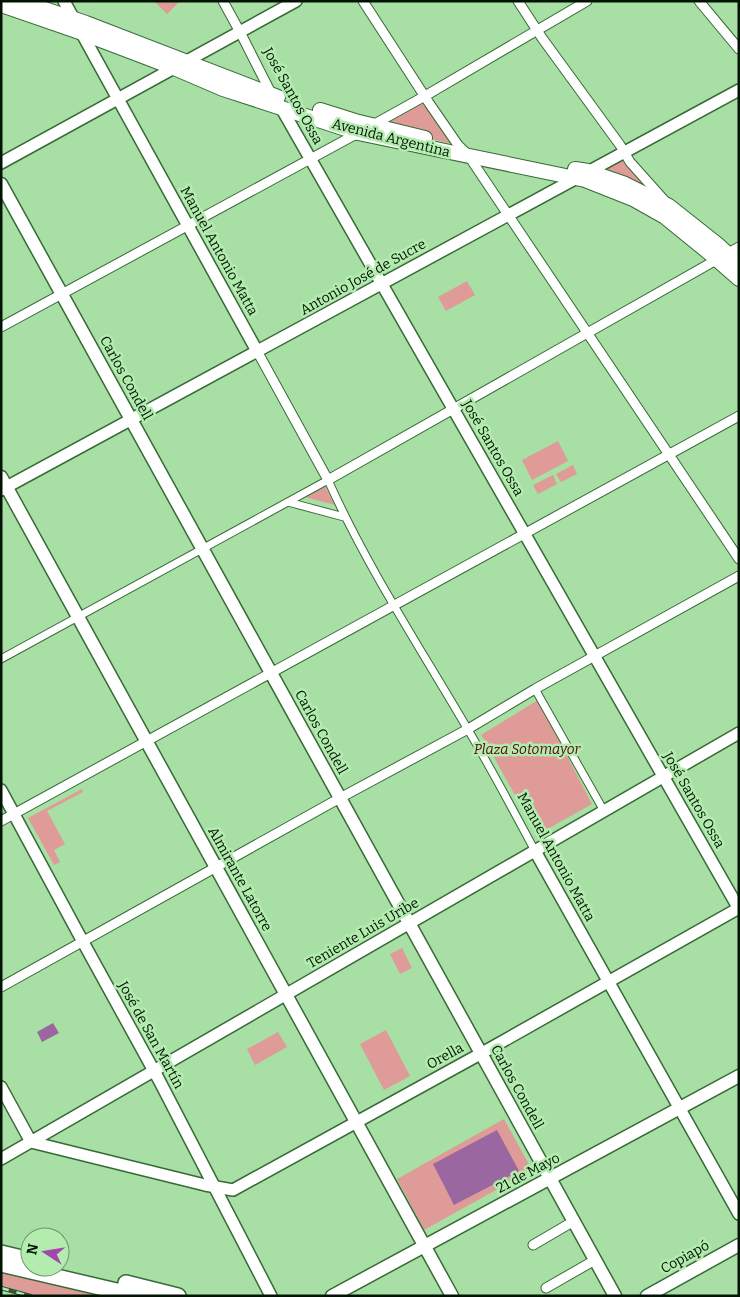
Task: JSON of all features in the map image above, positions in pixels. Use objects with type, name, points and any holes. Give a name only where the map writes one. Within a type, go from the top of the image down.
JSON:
[{"type":"highway","points":[[1,1253],[20,1258]]},
{"type":"highway","points":[[1,1264],[138,1296]]},
{"type":"highway","points":[[70,1269],[178,1296]]},
{"type":"main road","name":"Avenida Argentina","points":[[21,1],[74,19],[180,65],[223,89],[358,133],[448,152],[463,150]]},
{"type":"main road","name":"Avenida Argentina","points":[[1,5],[180,65],[372,126],[463,150],[631,187],[669,206],[739,264]]},
{"type":"main road","name":"Avenida Argentina","points":[[582,175],[585,180],[624,195],[728,253],[739,279]]},
{"type":"main road","name":"Carlos Condell","points":[[1,184],[615,1296]]},
{"type":"main road","name":"Almirante Latorre","points":[[3,485],[147,741],[452,1296]]},
{"type":"main road","name":"21 de Mayo","points":[[332,1296],[739,1076]]},
{"type":"main road","name":"Copiapó","points":[[647,1296],[739,1245]]},
{"type":"street","name":"Manuel Antonio Matta","points":[[64,1],[328,480],[344,517],[393,606],[468,729],[739,1214]]},
{"type":"street","name":"José Santos Ossa","points":[[223,1],[272,95],[281,107],[739,908]]},
{"type":"street","points":[[1,163],[296,1]]},
{"type":"street","points":[[363,1],[425,96],[508,215],[739,559]]},
{"type":"street","points":[[518,1],[620,144],[630,162],[669,206]]},
{"type":"street","points":[[1,327],[372,126],[587,1]]},
{"type":"street","points":[[699,1],[739,49]]},
{"type":"street","name":"Antonio José de Sucre","points":[[3,485],[132,420],[739,90]]},
{"type":"street","points":[[1,659],[328,480],[728,253]]},
{"type":"street","points":[[1,821],[739,416]]},
{"type":"street","points":[[288,502],[344,517]]},
{"type":"street","points":[[1,987],[340,798],[468,729],[594,656],[739,576]]},
{"type":"street","points":[[536,689],[604,811]]},
{"type":"street","name":"Teniente Luis Uribe","points":[[1,1159],[739,733]]},
{"type":"street","name":"José de San Martín","points":[[1,790],[154,1071],[271,1296]]},
{"type":"street","name":"Orella","points":[[31,1142],[233,1190],[482,1053],[739,908]]},
{"type":"street","points":[[1,1087],[31,1142]]},
{"type":"street","points":[[533,1245],[574,1221]]},
{"type":"street","points":[[546,1288],[595,1260]]},
{"type":"green space","points":[[154,1],[180,1],[167,14]]},
{"type":"green space","points":[[425,96],[458,145],[381,128],[379,122]]},
{"type":"green space","points":[[620,158],[649,189],[598,172]]},
{"type":"green space","points":[[467,281],[475,295],[446,311],[438,297]]},
{"type":"green space","points":[[558,441],[568,461],[532,480],[522,460]]},
{"type":"green space","points":[[573,465],[577,474],[561,482],[556,474]]},
{"type":"green space","points":[[553,475],[557,484],[538,494],[533,485]]},
{"type":"green space","points":[[325,486],[335,505],[305,497]]},
{"type":"green space","name":"Plaza Sotomayor","points":[[538,700],[592,804],[537,835],[481,735]]},
{"type":"green space","points":[[82,789],[83,792],[47,811],[65,844],[54,850],[60,862],[54,865],[28,818]]},
{"type":"green space","points":[[402,948],[412,968],[400,974],[390,954]]},
{"type":"green space","points":[[386,1030],[410,1076],[384,1090],[360,1044]]},
{"type":"green space","points":[[278,1032],[287,1047],[255,1065],[247,1049]]},
{"type":"green space","points":[[504,1119],[532,1170],[424,1230],[397,1179]]},
{"type":"green space","points":[[1,1258],[20,1262],[20,1277],[70,1277],[70,1273],[173,1296],[35,1296],[1,1285]]},
{"type":"shaded area","points":[[53,1023],[59,1033],[42,1042],[37,1032]]},
{"type":"shaded area","points":[[497,1130],[519,1171],[454,1205],[433,1164]]},
{"type":"railway","points":[[1,1288],[30,1296]]}]
